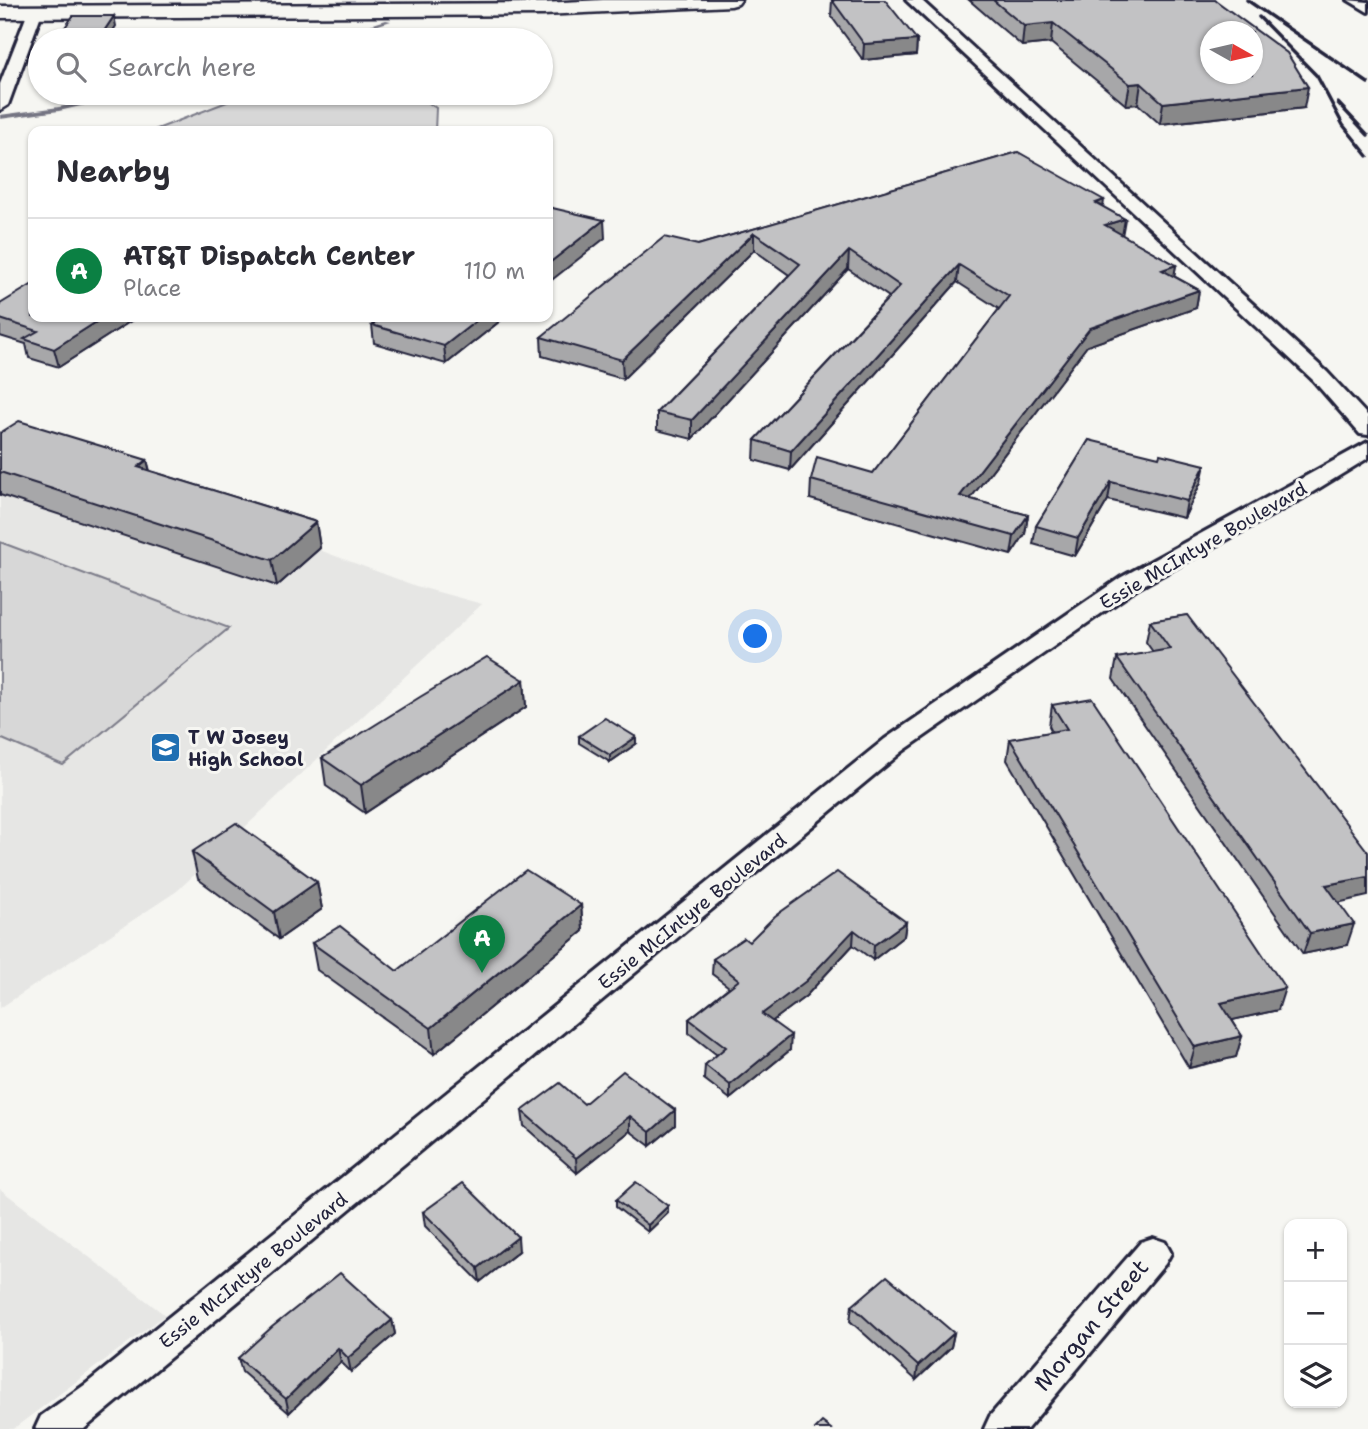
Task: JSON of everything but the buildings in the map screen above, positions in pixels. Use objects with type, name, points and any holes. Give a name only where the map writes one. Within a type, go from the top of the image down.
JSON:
[{"type":"street","points":[[0,12],[731,0]]},
{"type":"street","points":[[913,0],[1320,376],[1368,429]]},
{"type":"street","points":[[1355,0],[1368,8]]},
{"type":"street","points":[[28,28],[34,12]]},
{"type":"street","points":[[0,105],[28,28]]},
{"type":"street","name":"Essie McIntyre Boulevard","points":[[54,1429],[894,746],[1129,583],[1295,493],[1368,449]]},
{"type":"street","name":"Morgan Street","points":[[1003,1429],[1153,1253]]},
{"type":"shaded area","points":[[219,105],[432,105],[436,108],[435,126],[165,126]]},
{"type":"shaded area","name":"T W Josey High School","points":[[0,431],[416,586],[482,604],[177,891],[0,1008]]},
{"type":"shaded area","points":[[0,542],[229,628],[63,765],[0,738]]},
{"type":"shaded area","points":[[0,1189],[165,1315],[13,1429],[0,1429]]},
{"type":"waterway","points":[[365,28],[388,21]]},
{"type":"waterway","points":[[0,117],[78,105]]},
{"type":"railway","points":[[1247,0],[1368,83]]},
{"type":"railway","points":[[1259,17],[1317,76],[1343,125],[1368,156]]},
{"type":"railway","points":[[1338,103],[1368,135]]},
{"type":"place","name":"T W Josey High School","points":[[165,748]]},
{"type":"place","name":"AT&T Dispatch Center","points":[[482,973]]}]
